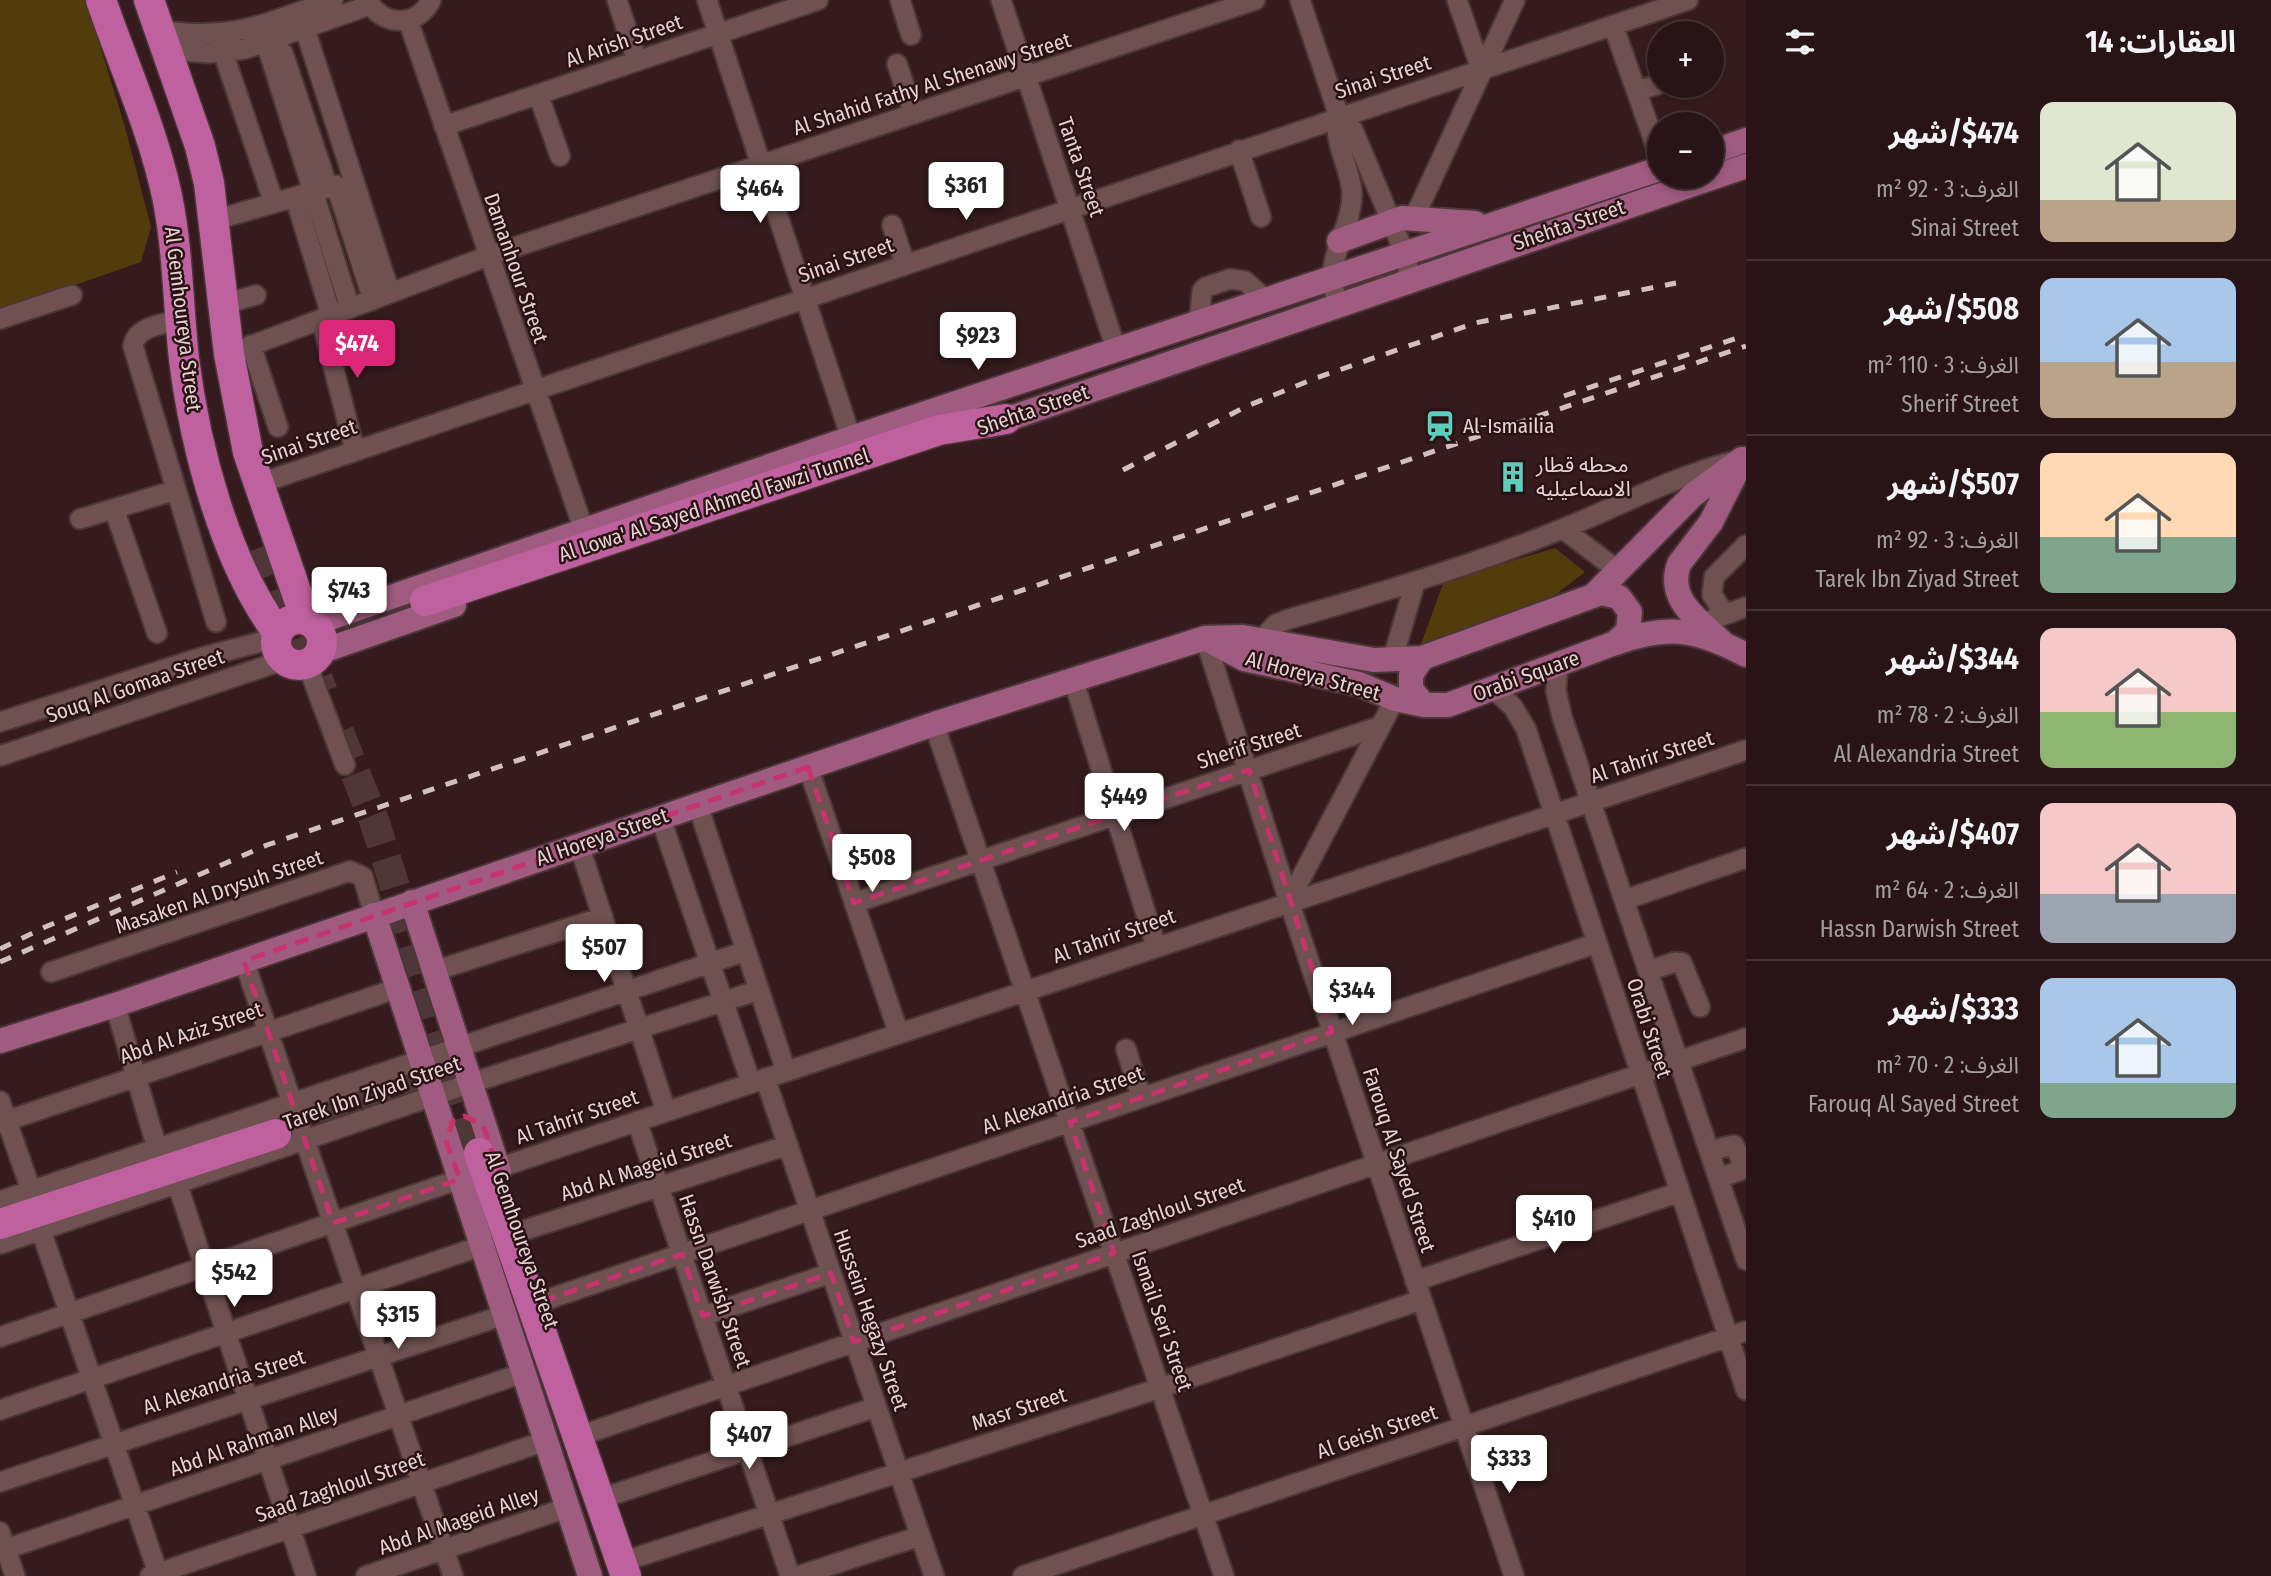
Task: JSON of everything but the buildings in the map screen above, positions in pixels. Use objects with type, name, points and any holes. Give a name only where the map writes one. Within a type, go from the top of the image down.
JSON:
[{"type":"highway","name":"Al Gemhoureya Street","points":[[101,0],[162,176],[171,220],[189,391],[205,460],[228,538],[254,595],[298,642]]},
{"type":"highway","points":[[117,0],[177,172],[212,424],[230,492],[259,548],[226,422],[193,178],[134,0]]},
{"type":"highway","name":"Al Gemhoureya Street","points":[[149,0],[200,146],[215,220],[224,304],[240,349],[240,419],[258,484],[291,580],[298,642]]},
{"type":"highway","name":"Al Lowa' Al Sayed Ahmed Fawzi Tunnel","points":[[425,601],[939,430],[1006,419]]},
{"type":"highway","points":[[254,595],[276,592],[291,580]]},
{"type":"highway","points":[[0,1224],[290,1137]]},
{"type":"highway","name":"Al Gemhoureya Street","points":[[471,1154],[631,1570]]},
{"type":"highway","name":"Al Gemhoureya Street","points":[[471,1154],[592,1575]]},
{"type":"main road","points":[[1724,148],[1746,140]]},
{"type":"main road","name":"Shehta Street","points":[[298,642],[379,631],[1746,166]]},
{"type":"main road","name":"Shehta Street","points":[[298,642],[370,605],[584,530],[1116,349],[1647,173]]},
{"type":"main road","points":[[1339,241],[1403,220],[1493,223]]},
{"type":"main road","points":[[1592,596],[1616,569],[1693,495],[1744,458]]},
{"type":"main road","points":[[1744,458],[1723,502],[1679,564],[1675,575],[1679,598],[1723,643],[1746,655]]},
{"type":"main road","points":[[1424,705],[1414,695],[1410,682],[1413,669],[1422,658],[1592,596],[1611,594],[1619,597],[1630,612],[1628,631],[1615,643]]},
{"type":"main road","points":[[370,605],[371,621],[379,631]]},
{"type":"main road","name":"Orabi Square","points":[[1424,705],[1448,705],[1643,633],[1684,631],[1723,643]]},
{"type":"main road","name":"Al Horeya Street","points":[[0,1041],[115,1005],[934,723],[1205,638],[1224,635],[1358,658],[1392,661],[1422,658]]},
{"type":"main road","name":"Al Horeya Street","points":[[1205,638],[1244,659],[1359,684],[1395,699],[1424,705]]},
{"type":"main road","name":"Al Gemhoureya Street","points":[[412,902],[471,1083],[471,1154],[481,1246],[566,1508],[592,1575]]},
{"type":"main road","name":"Al Gemhoureya Street","points":[[374,915],[433,1096],[519,1232],[609,1496],[631,1570]]},
{"type":"street","points":[[164,40],[228,34],[333,0]]},
{"type":"street","points":[[164,40],[223,52],[266,43],[369,3],[391,20],[408,20],[423,12],[431,0]]},
{"type":"street","points":[[617,0],[637,61]]},
{"type":"street","points":[[707,0],[852,438]]},
{"type":"street","name":"Al Arish Street","points":[[444,126],[818,0]]},
{"type":"street","points":[[900,0],[911,35]]},
{"type":"street","name":"Tanta Street","points":[[1001,0],[1116,349]]},
{"type":"street","name":"Al Shahid Fathy Al Shenawy Street","points":[[240,349],[488,257],[1255,0]]},
{"type":"street","points":[[1300,0],[1339,116],[1353,130],[1403,220],[1404,253],[1409,280]]},
{"type":"street","points":[[1457,0],[1481,69]]},
{"type":"street","points":[[1403,220],[1515,0]]},
{"type":"street","name":"Sinai Street","points":[[258,484],[1688,0]]},
{"type":"street","name":"Damanhour Street","points":[[408,20],[584,530]]},
{"type":"street","points":[[1614,25],[1647,120]]},
{"type":"street","points":[[305,29],[334,314],[355,451]]},
{"type":"street","points":[[266,43],[321,190],[381,296]]},
{"type":"street","points":[[266,43],[321,190]]},
{"type":"street","points":[[223,52],[274,203]]},
{"type":"street","points":[[897,64],[915,114]]},
{"type":"street","points":[[1637,91],[1647,88]]},
{"type":"street","points":[[538,94],[560,156]]},
{"type":"street","points":[[1339,116],[1337,130],[1349,170],[1352,194],[1349,218],[1332,259],[1331,279],[1339,304]]},
{"type":"street","points":[[1239,150],[1261,217]]},
{"type":"street","points":[[215,220],[321,190]]},
{"type":"street","points":[[892,225],[905,264]]},
{"type":"street","points":[[0,319],[72,295]]},
{"type":"street","points":[[224,304],[256,295]]},
{"type":"street","points":[[180,320],[144,330],[133,340],[132,346],[216,622]]},
{"type":"street","points":[[240,349],[278,427]]},
{"type":"street","points":[[1261,640],[1276,624],[1289,619],[1415,583],[1563,529],[1678,478],[1744,458]]},
{"type":"street","points":[[80,519],[176,490]]},
{"type":"street","points":[[114,509],[158,633]]},
{"type":"street","points":[[1563,529],[1616,569]]},
{"type":"street","points":[[1725,614],[1712,595],[1714,576],[1746,545]]},
{"type":"street","points":[[1392,661],[1415,583]]},
{"type":"street","points":[[1702,622],[1746,607]]},
{"type":"street","name":"Farouq Al Sayed Street","points":[[1205,638],[1332,1032],[1467,1427],[1514,1576]]},
{"type":"street","points":[[298,642],[345,765]]},
{"type":"street","name":"Souq Al Gomaa Street","points":[[1,722],[203,657],[298,642]]},
{"type":"street","name":"Souq Al Gomaa Street","points":[[6,754],[298,642]]},
{"type":"street","name":"Orabi Street","points":[[1558,664],[1558,704],[1590,802],[1630,898],[1746,1260]]},
{"type":"street","points":[[1073,679],[1156,946]]},
{"type":"street","name":"Orabi Street","points":[[1494,689],[1513,707],[1525,729],[1680,1192],[1737,1334],[1746,1390]]},
{"type":"street","points":[[1289,901],[1395,699]]},
{"type":"street","points":[[1,722],[6,754]]},
{"type":"street","name":"Ismail Seri Street","points":[[934,723],[1224,1576]]},
{"type":"street","name":"Sherif Street","points":[[854,903],[1381,726]]},
{"type":"street","name":"Al Tahrir Street","points":[[0,1337],[333,1223],[471,1154],[637,1121],[1553,812],[1746,750]]},
{"type":"street","points":[[808,767],[899,1034]]},
{"type":"street","points":[[697,803],[786,1070]]},
{"type":"street","name":"Hussein Hegazy Street","points":[[660,816],[724,1002],[788,1145],[934,1576]]},
{"type":"street","points":[[579,845],[666,1111]]},
{"type":"street","points":[[1630,898],[1746,859]]},
{"type":"street","name":"Masaken Al Drysuh Street","points":[[51,972],[351,871],[363,877],[374,915]]},
{"type":"street","points":[[434,971],[603,917]]},
{"type":"street","name":"Al Alexandria Street","points":[[543,1301],[1597,943]]},
{"type":"street","name":"Tarek Ibn Ziyad Street","points":[[0,1201],[746,951]]},
{"type":"street","points":[[244,961],[292,1103],[290,1137],[333,1223],[453,1576]]},
{"type":"street","points":[[1653,969],[1675,962],[1685,965],[1700,1007]]},
{"type":"street","name":"Abd Al Aziz Street","points":[[3,1121],[398,988]]},
{"type":"street","name":"Tarek Ibn Ziyad Street","points":[[0,1244],[177,1183],[290,1137],[433,1096],[759,990]]},
{"type":"street","points":[[115,1005],[158,1148]]},
{"type":"street","name":"Saad Zaghloul Street","points":[[588,1433],[1640,1073],[1681,1053],[1746,1038]]},
{"type":"street","points":[[1126,1049],[1141,1097]]},
{"type":"street","points":[[0,1101],[3,1121],[31,1190]]},
{"type":"street","name":"Hassn Darwish Street","points":[[637,1121],[790,1576]]},
{"type":"street","points":[[1709,1151],[1731,1144],[1736,1147],[1742,1161],[1739,1171],[1718,1178]]},
{"type":"street","name":"Abd Al Mageid Street","points":[[519,1232],[788,1145]]},
{"type":"street","points":[[177,1183],[306,1576]]},
{"type":"street","name":"Masr Street","points":[[631,1570],[769,1514],[1160,1388],[1680,1192]]},
{"type":"street","points":[[41,1230],[135,1505],[156,1575]]},
{"type":"street","points":[[0,1409],[481,1246]]},
{"type":"street","points":[[703,1316],[831,1273]]},
{"type":"street","name":"Al Alexandria Street","points":[[0,1482],[247,1397],[504,1315]]},
{"type":"street","name":"Al Geish Street","points":[[1023,1576],[1737,1334]]},
{"type":"street","name":"Abd Al Rahman Alley","points":[[2,1544],[135,1505],[523,1373]]},
{"type":"street","points":[[609,1496],[876,1406]]},
{"type":"street","name":"Saad Zaghloul Street","points":[[156,1575],[545,1441]]},
{"type":"street","name":"Abd Al Mageid Alley","points":[[366,1576],[566,1508]]},
{"type":"street","points":[[798,1576],[920,1536]]},
{"type":"street","points":[[2,1544],[15,1576]]},
{"type":"highlighted area","points":[[808,767],[854,903],[1249,770],[1332,1032],[1070,1122],[1114,1253],[854,1342],[831,1273],[703,1316],[682,1254],[543,1301],[483,1125],[464,1116],[453,1121],[446,1141],[460,1179],[333,1223],[244,961]]},
{"type":"shaded area","points":[[0,0],[86,0],[125,127],[151,227],[141,262],[0,311]]},
{"type":"shaded area","points":[[1555,548],[1585,572],[1546,602],[1421,644],[1444,581]]},
{"type":"tunnel","points":[[253,550],[280,622]]},
{"type":"tunnel","points":[[285,595],[323,692]]},
{"type":"tunnel","points":[[308,654],[335,632],[425,601]]},
{"type":"tunnel","points":[[339,732],[374,820],[479,1153]]},
{"type":"tunnel","points":[[276,1134],[414,1088],[437,1074]]},
{"type":"railway","points":[[1123,470],[1247,406],[1316,378],[1475,323],[1676,283]]},
{"type":"railway","points":[[1564,396],[1746,335]]},
{"type":"railway","points":[[0,962],[267,845],[1746,346]]},
{"type":"railway","points":[[0,949],[45,927],[177,872]]},
{"type":"place","name":"Al-Ismailia","points":[[1440,426]]},
{"type":"place","name":"محطه قطار الاسماعيليه","points":[[1513,477]]}]
